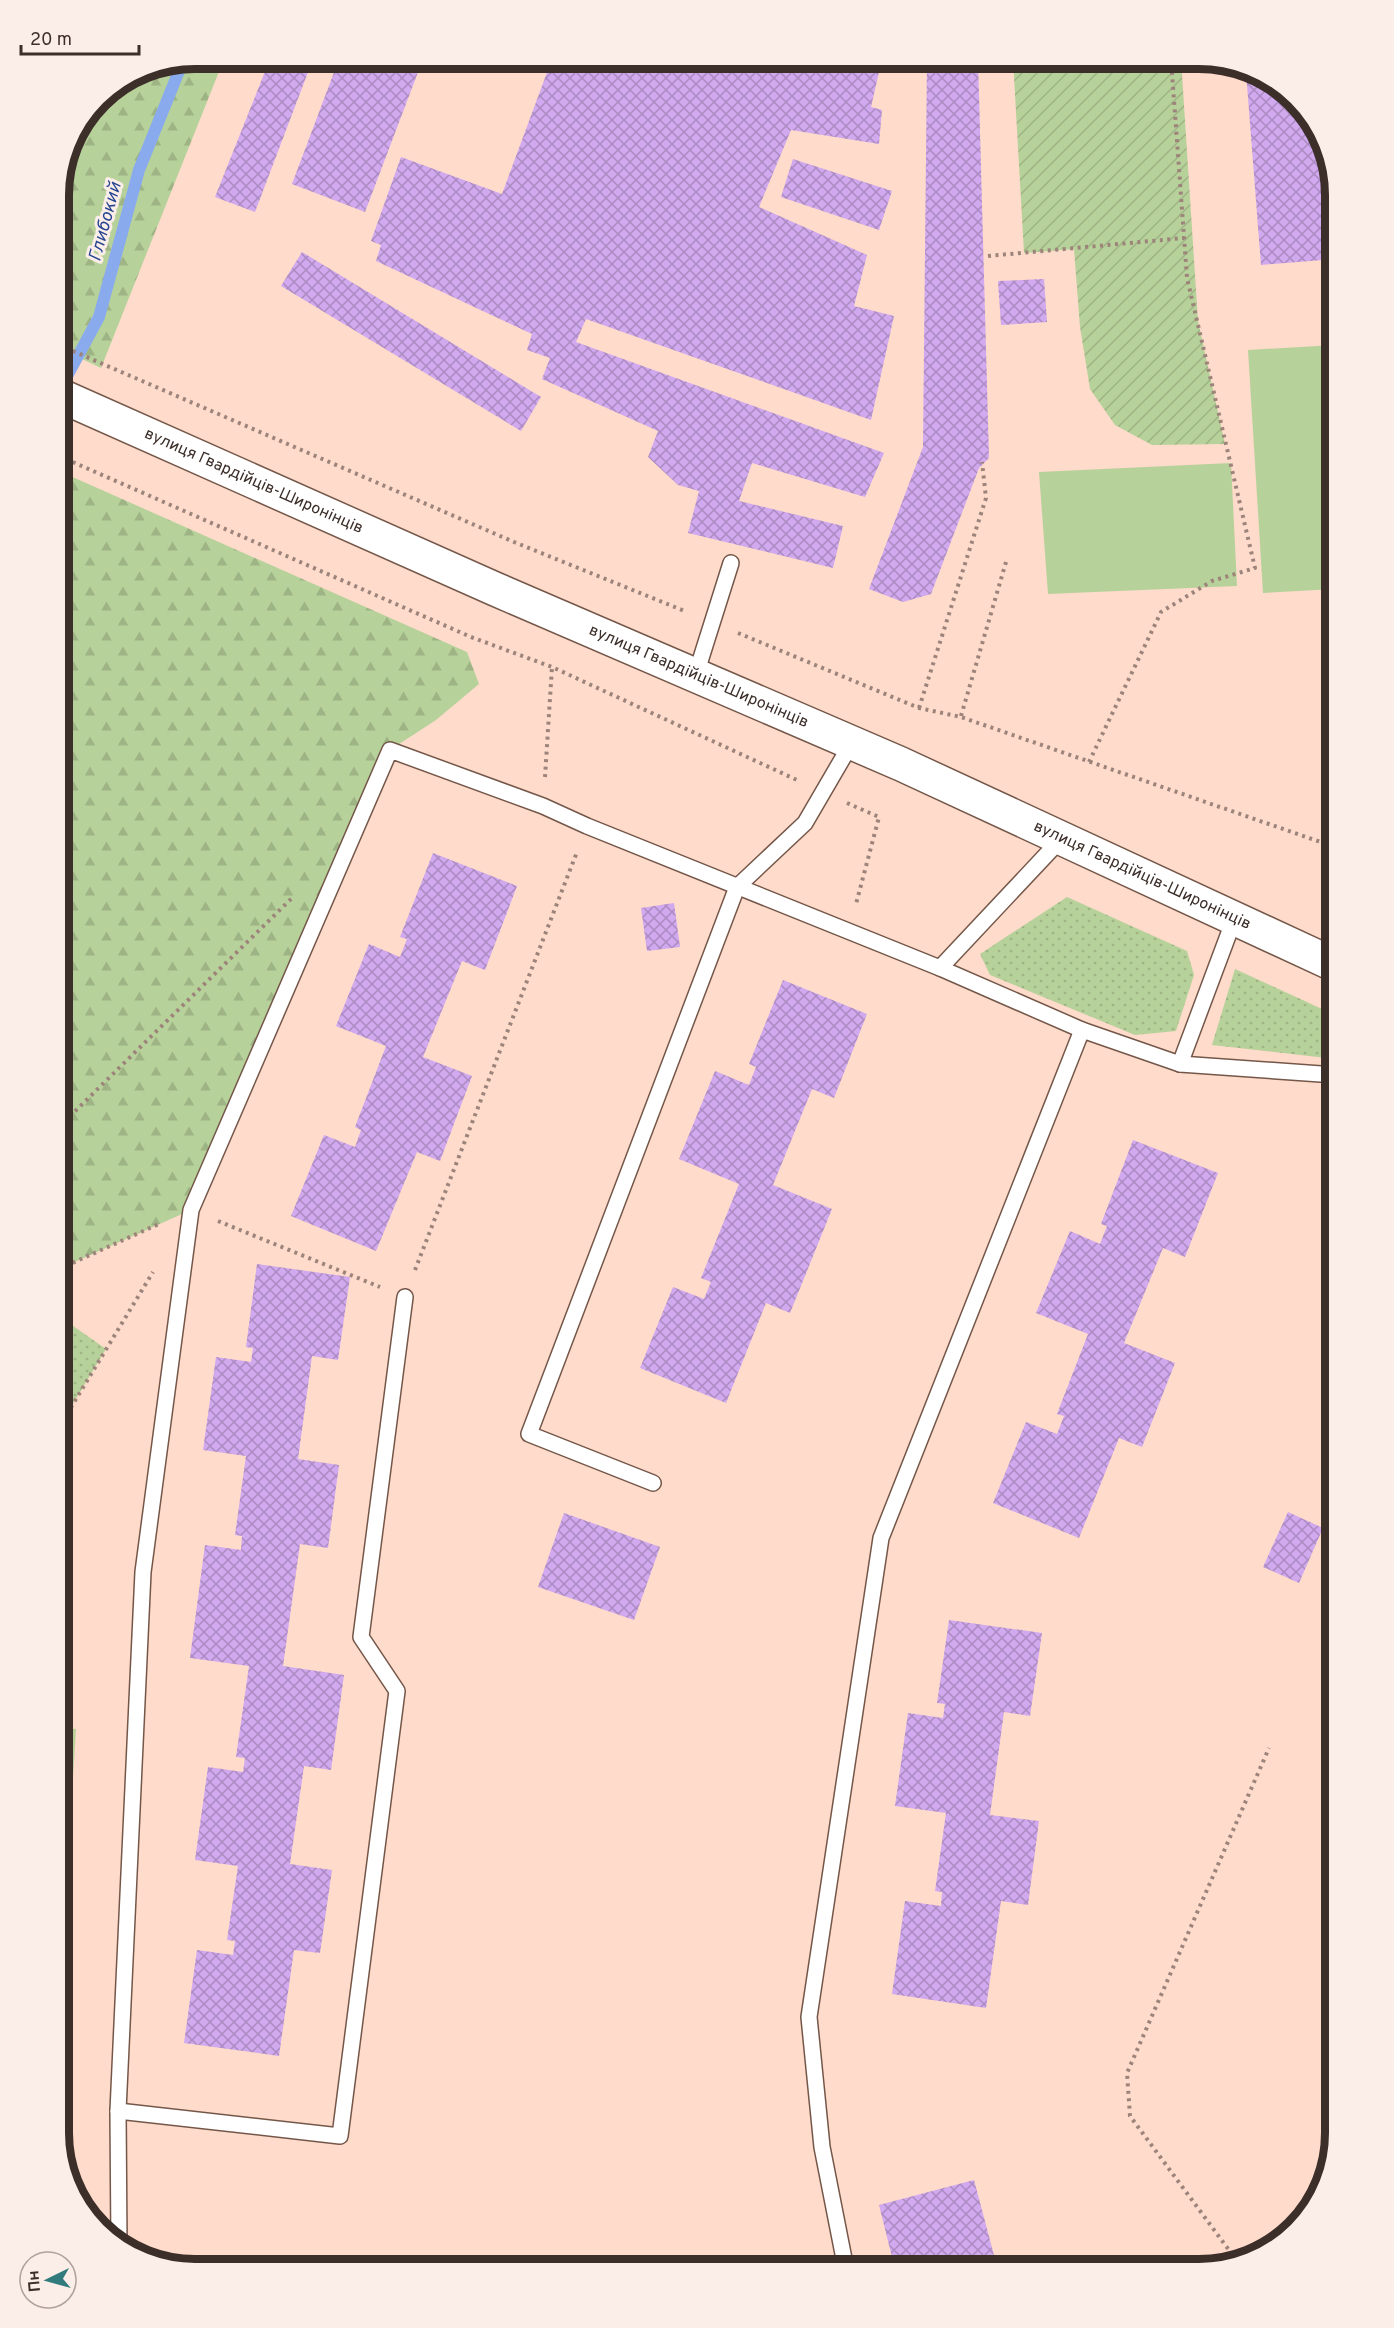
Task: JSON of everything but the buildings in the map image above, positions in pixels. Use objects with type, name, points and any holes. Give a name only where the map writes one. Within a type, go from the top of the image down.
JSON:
[{"type":"main road","name":"вулиця Гвардійців-Широнінців","points":[[69,399],[495,589],[901,764],[1325,960]]},
{"type":"lane","points":[[696,674],[731,563]]},
{"type":"lane","points":[[653,1483],[529,1434],[737,887],[805,823],[851,744]]},
{"type":"lane","points":[[119,2233],[118,2111],[143,1572],[191,1210],[390,750],[543,806],[587,826],[940,968],[1082,1030],[1180,1064],[1325,1074]]},
{"type":"lane","points":[[940,968],[1063,837]]},
{"type":"lane","points":[[1180,1064],[1235,917]]},
{"type":"lane","points":[[844,2259],[822,2147],[809,2017],[881,1538],[1082,1030]]},
{"type":"lane","points":[[118,2111],[340,2136],[396,1691],[361,1637],[405,1297]]},
{"type":"path","points":[[1089,762],[1161,612],[1212,582],[1255,567],[1187,278],[1172,69]]},
{"type":"path","points":[[988,256],[1184,238]]},
{"type":"path","points":[[69,349],[514,542],[919,708],[961,717],[1325,844]]},
{"type":"path","points":[[69,460],[471,637],[552,667],[879,817],[849,931]]},
{"type":"path","points":[[919,708],[986,498],[982,462]]},
{"type":"path","points":[[961,717],[1006,562]]},
{"type":"path","points":[[543,806],[552,667]]},
{"type":"path","points":[[69,1265],[191,1210],[405,1297],[587,826]]},
{"type":"path","points":[[69,1117],[297,894]]},
{"type":"path","points":[[69,1409],[154,1269]]},
{"type":"path","points":[[1231,2255],[1130,2116],[1127,2073],[1269,1748]]},
{"type":"green space","points":[[220,69],[101,368],[69,353],[69,186],[73,162],[82,139],[106,106],[118,95],[139,82],[170,71]]},
{"type":"green space","points":[[1014,69],[1182,69],[1198,321],[1225,444],[1152,445],[1115,425],[1090,389],[1080,327],[1074,249],[1024,253]]},
{"type":"green space","points":[[1325,346],[1325,590],[1263,593],[1248,350]]},
{"type":"green space","points":[[1231,463],[1237,586],[1048,594],[1039,472]]},
{"type":"green space","points":[[69,475],[467,652],[479,684],[436,720],[390,750],[191,1210],[69,1265]]},
{"type":"green space","points":[[1067,897],[1187,951],[1194,975],[1176,1031],[1135,1035],[990,975],[980,954]]},
{"type":"green space","points":[[1235,969],[1325,1010],[1325,1058],[1212,1045]]},
{"type":"green space","points":[[69,1323],[106,1349],[69,1410]]},
{"type":"green space","points":[[69,1729],[76,1729],[69,1841]]},
{"type":"waterway","name":"Глибокий","points":[[69,372],[99,317],[139,170],[179,70]]}]
